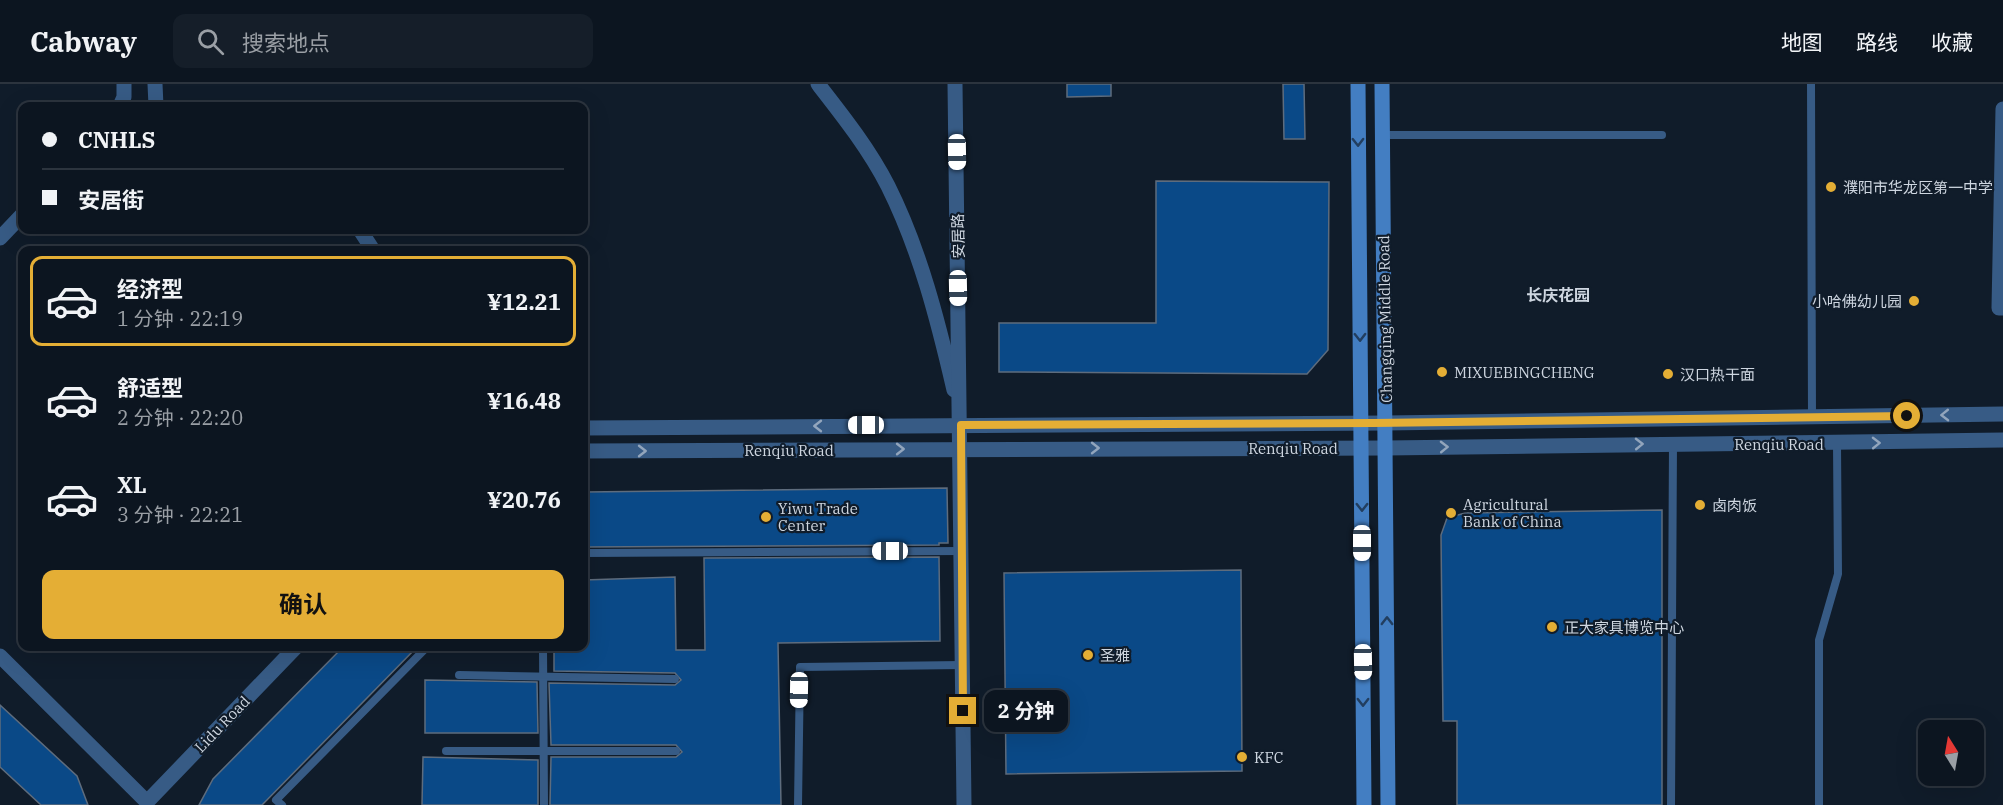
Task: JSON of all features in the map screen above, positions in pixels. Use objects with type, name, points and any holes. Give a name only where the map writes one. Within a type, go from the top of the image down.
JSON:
[{"type":"main road","name":"Changqing Middle Road","points":[[1358,84],[1364,805]]},
{"type":"main road","name":"Changqing Middle Road","points":[[1382,84],[1388,805]]},
{"type":"street","points":[[122,102],[124,84]]},
{"type":"street","points":[[156,84],[156,102]]},
{"type":"street","points":[[818,84],[862,144],[887,185],[906,227],[937,318],[961,425],[964,805]]},
{"type":"street","name":"安居路","points":[[956,84],[961,425]]},
{"type":"street","points":[[2003,109],[1999,308],[2003,308]]},
{"type":"street","points":[[0,238],[18,219]]},
{"type":"street","name":"Renqiu Road","points":[[588,428],[1386,423],[2003,414]]},
{"type":"street","name":"Renqiu Road","points":[[588,451],[1386,448],[1837,444],[2003,440]]},
{"type":"street","name":"Lidu Road","points":[[0,656],[147,804],[292,651]]},
{"type":"lane","points":[[1810,84],[1812,417]]},
{"type":"lane","points":[[1382,135],[1662,135]]},
{"type":"lane","points":[[1671,805],[1673,444]]},
{"type":"lane","points":[[1819,805],[1819,640],[1838,574],[1837,444]]},
{"type":"lane","points":[[588,553],[962,551]]},
{"type":"lane","points":[[282,805],[276,800],[423,651]]},
{"type":"lane","points":[[543,651],[544,805]]},
{"type":"lane","points":[[798,805],[800,667],[962,665]]},
{"type":"lane","points":[[459,675],[675,679]]},
{"type":"lane","points":[[446,751],[676,751]]},
{"type":"building","points":[[1067,84],[1111,84],[1111,96],[1067,97]]},
{"type":"building","points":[[1283,84],[1304,84],[1305,139],[1284,139]]},
{"type":"building","points":[[1156,181],[1329,182],[1328,350],[1307,374],[999,372],[999,323],[1156,323]]},
{"type":"building","name":"Yiwu Trade Center","points":[[947,488],[948,543],[939,543],[939,545],[588,547],[588,492]]},
{"type":"building","name":"正大家具博览中心","points":[[1662,510],[1662,805],[1457,805],[1457,721],[1443,721],[1441,535],[1447,518],[1465,513]]},
{"type":"building","points":[[939,557],[940,641],[778,643],[781,805],[550,805],[551,757],[676,757],[682,752],[676,745],[551,745],[549,683],[675,685],[681,680],[675,673],[554,671],[554,651],[588,651],[588,580],[675,577],[676,650],[705,650],[704,558]]},
{"type":"building","points":[[1241,570],[1242,771],[1006,774],[1004,573]]},
{"type":"building","points":[[339,651],[413,651],[262,805],[199,805],[213,779]]},
{"type":"building","points":[[425,680],[537,682],[538,733],[425,733]]},
{"type":"building","points":[[0,705],[77,776],[88,805],[41,805],[0,767]]},
{"type":"building","points":[[423,757],[538,760],[538,805],[422,805]]},
{"type":"place","name":"濮阳市华龙区第一中学","points":[[1831,187]]},
{"type":"place","name":"小哈佛幼儿园","points":[[1914,301]]},
{"type":"place","name":"MIXUEBINGCHENG","points":[[1442,372]]},
{"type":"place","name":"汉口热干面","points":[[1668,374]]},
{"type":"place","name":"卤肉饭","points":[[1700,505]]},
{"type":"place","name":"Agricultural Bank of China","points":[[1451,513]]},
{"type":"place","name":"Yiwu Trade Center","points":[[766,517]]},
{"type":"place","name":"正大家具博览中心","points":[[1552,627]]},
{"type":"place","name":"圣雅","points":[[1088,655]]},
{"type":"place","name":"KFC","points":[[1242,757]]},
{"type":"district","name":"长庆花园","points":[[1558,295]]},
{"type":"route","points":[[963,711],[961,425],[1374,423],[1907,416]]}]
